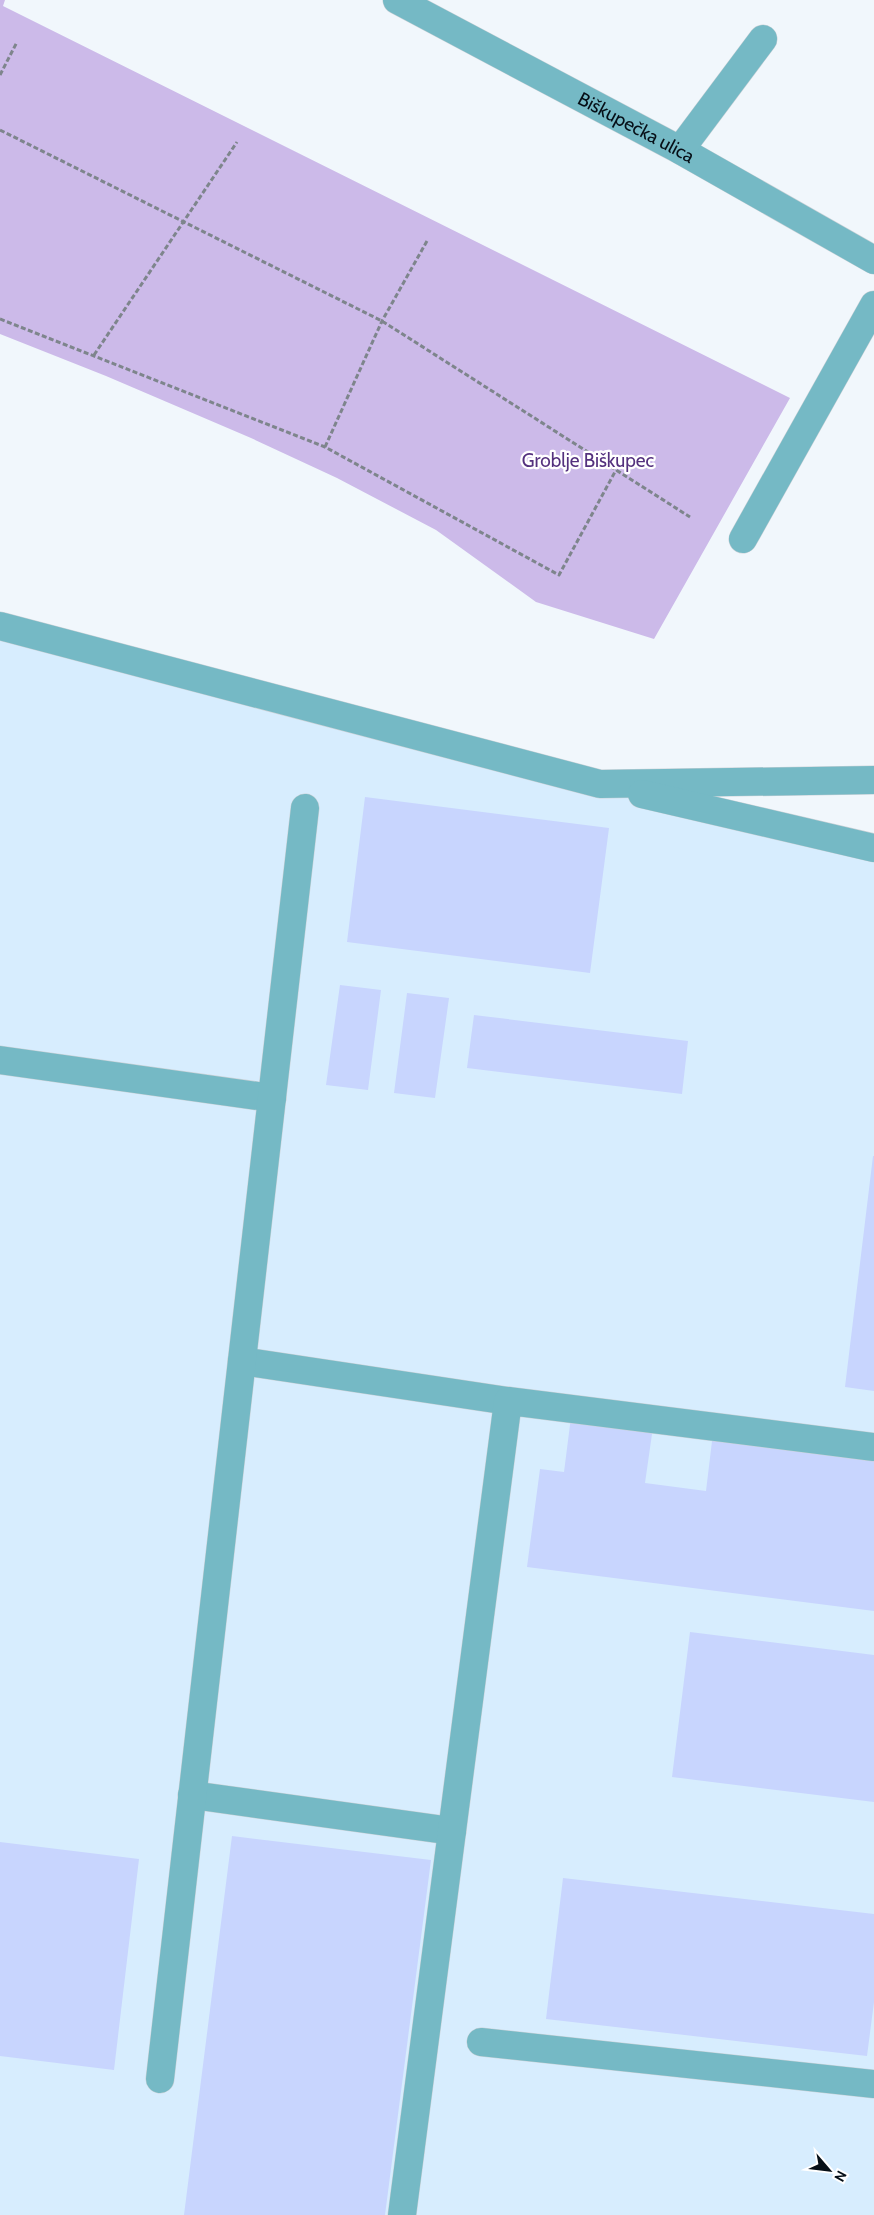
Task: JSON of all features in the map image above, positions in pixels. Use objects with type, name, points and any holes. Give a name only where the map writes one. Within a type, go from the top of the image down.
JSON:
[{"type":"street","name":"Biškupečka ulica","points":[[397,0],[680,150],[874,260]]},
{"type":"street","points":[[680,150],[763,39]]},
{"type":"street","points":[[743,539],[874,305]]},
{"type":"street","points":[[0,626],[600,784],[874,848]]},
{"type":"street","points":[[600,784],[874,780]]},
{"type":"street","points":[[160,2080],[304,808]]},
{"type":"street","points":[[0,1060],[272,1098]]},
{"type":"street","points":[[242,1361],[508,1401],[874,1447]]},
{"type":"street","points":[[402,2215],[508,1401]]},
{"type":"street","points":[[192,1795],[452,1831]]},
{"type":"street","points":[[481,2042],[874,2084]]},
{"type":"path","points":[[0,75],[17,42]]},
{"type":"path","points":[[0,130],[184,220],[382,321],[690,517]]},
{"type":"path","points":[[94,355],[237,142]]},
{"type":"path","points":[[326,448],[382,321],[427,241]]},
{"type":"path","points":[[0,319],[326,448],[559,575],[616,470]]},
{"type":"shaded area","points":[[0,626],[874,857],[874,2215],[0,2215]]},
{"type":"green space","name":"Groblje Biškupec","points":[[0,0],[5,0],[3,6],[790,398],[654,639],[536,602],[436,530],[337,478],[251,438],[106,376],[0,334]]},
{"type":"building","points":[[365,797],[609,828],[590,973],[347,942]]},
{"type":"building","points":[[340,985],[381,990],[368,1090],[326,1085]]},
{"type":"building","points":[[407,993],[449,998],[435,1098],[394,1093]]},
{"type":"building","points":[[474,1015],[688,1041],[682,1094],[467,1068]]},
{"type":"building","points":[[874,1156],[874,1391],[845,1387]]},
{"type":"building","points":[[571,1417],[653,1427],[645,1483],[706,1491],[713,1433],[874,1453],[874,1611],[527,1567],[540,1469],[564,1472]]},
{"type":"building","points":[[690,1632],[874,1655],[874,1802],[672,1777]]},
{"type":"building","points":[[232,1836],[431,1860],[385,2215],[184,2215]]},
{"type":"building","points":[[0,1842],[139,1859],[114,2070],[0,2056]]},
{"type":"building","points":[[563,1878],[874,1914],[874,2002],[867,2056],[546,2019]]}]
